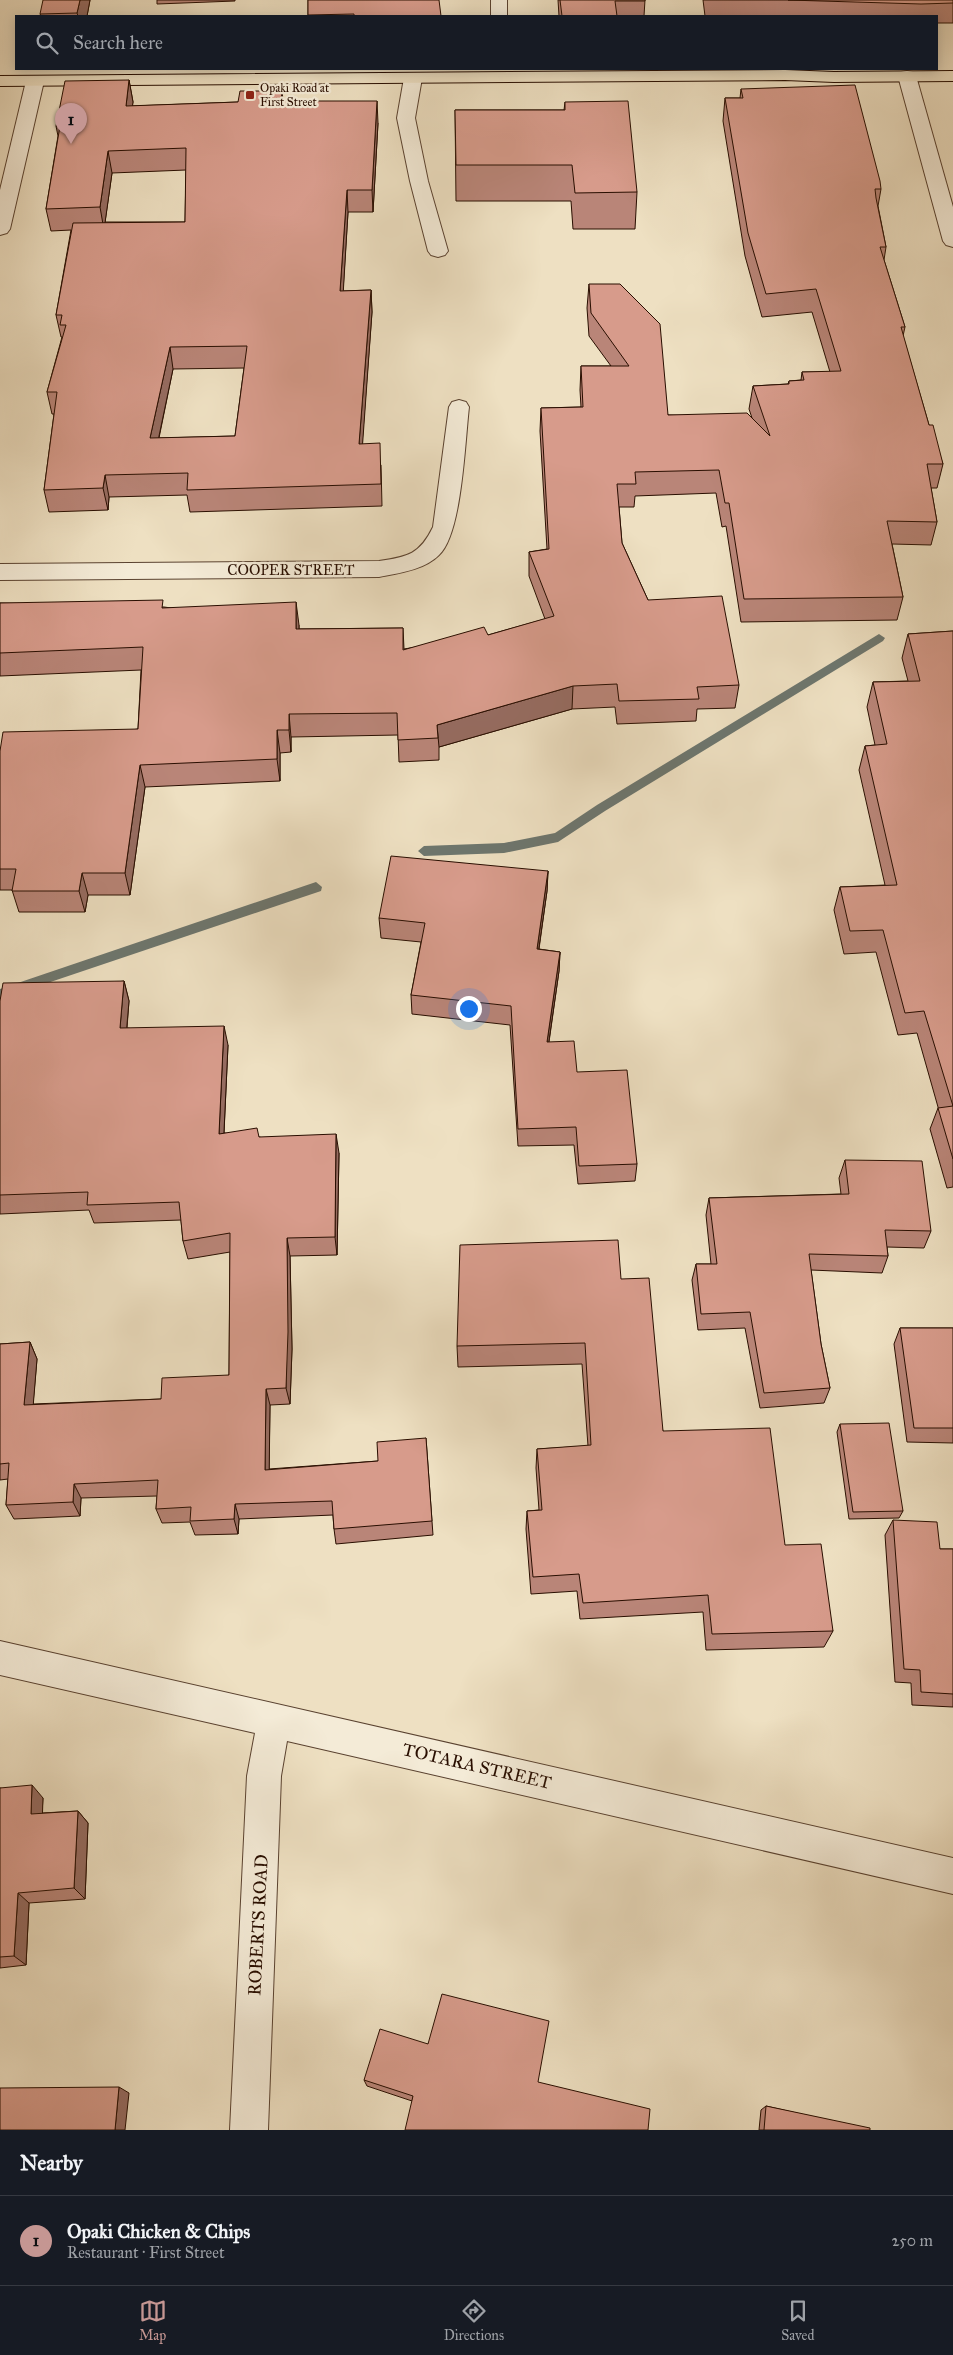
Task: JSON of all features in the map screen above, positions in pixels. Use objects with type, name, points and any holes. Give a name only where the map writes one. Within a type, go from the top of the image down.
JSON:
[{"type":"highway","points":[[0,81],[413,78],[499,73],[834,77],[953,76]]},
{"type":"street","points":[[499,0],[499,15]]},
{"type":"street","points":[[907,76],[953,241]]},
{"type":"street","points":[[413,78],[406,118],[418,181],[438,251]]},
{"type":"street","points":[[0,229],[35,81]]},
{"type":"street","name":"COOPER STREET","points":[[0,572],[379,570],[405,564],[422,556],[436,545],[444,527],[459,407]]},
{"type":"street","name":"TOTARA STREET","points":[[0,1658],[953,1876]]},
{"type":"street","name":"ROBERTS ROAD","points":[[249,2130],[264,1776],[274,1720]]},
{"type":"building","points":[[43,0],[80,0],[77,13],[40,14]]},
{"type":"building","points":[[308,0],[439,0],[441,15],[354,14],[308,15]]},
{"type":"building","points":[[560,0],[645,0],[615,1],[617,15],[562,15]]},
{"type":"building","points":[[788,0],[953,0],[953,3],[921,4]]},
{"type":"building","points":[[129,80],[126,106],[238,102],[240,91],[282,91],[281,101],[377,101],[372,190],[347,190],[340,291],[371,290],[359,444],[380,443],[381,484],[187,490],[188,473],[105,475],[103,488],[44,490],[57,392],[47,392],[66,325],[60,325],[62,315],[56,315],[73,223],[185,222],[186,148],[108,151],[100,207],[46,209],[60,126],[56,126],[65,81]],"holes":[[[247,346],[235,436],[150,438],[170,347]]]},
{"type":"building","points":[[855,85],[880,181],[881,189],[875,189],[886,247],[880,247],[905,327],[901,327],[929,425],[933,425],[943,464],[927,464],[937,522],[887,521],[903,597],[744,599],[729,503],[725,503],[719,470],[635,472],[636,484],[617,484],[622,543],[648,600],[722,596],[739,685],[697,687],[699,699],[619,701],[617,684],[573,686],[437,725],[438,738],[398,740],[397,713],[289,714],[289,730],[277,730],[277,759],[140,765],[125,873],[82,873],[79,891],[12,891],[16,869],[0,869],[0,751],[3,732],[138,729],[143,647],[0,653],[0,603],[163,600],[162,608],[296,602],[296,629],[403,628],[403,650],[484,627],[488,635],[554,616],[529,552],[549,549],[541,408],[583,407],[581,366],[629,366],[591,313],[589,284],[620,284],[660,324],[668,415],[747,413],[770,436],[753,386],[789,384],[789,381],[804,380],[802,372],[841,371],[816,289],[766,294],[748,233],[725,98],[743,98],[741,89]]},
{"type":"building","points":[[628,101],[637,192],[575,193],[572,165],[456,165],[455,110],[565,110],[565,102]]},
{"type":"building","points":[[953,631],[953,1106],[924,1011],[905,1013],[883,930],[850,931],[840,887],[897,885],[865,746],[887,744],[873,682],[920,681],[908,634]]},
{"type":"building","points":[[391,856],[548,871],[537,949],[560,952],[547,1042],[574,1041],[577,1072],[627,1070],[637,1164],[579,1166],[576,1127],[518,1129],[511,1006],[411,995],[425,923],[379,918]]},
{"type":"building","points":[[124,981],[120,1028],[224,1026],[219,1134],[257,1128],[259,1137],[336,1134],[335,1237],[287,1238],[288,1332],[286,1388],[266,1389],[265,1470],[378,1461],[377,1442],[426,1438],[432,1521],[334,1529],[332,1501],[235,1504],[234,1519],[190,1521],[191,1507],[156,1509],[158,1480],[74,1484],[73,1502],[6,1505],[9,1463],[0,1464],[0,1344],[30,1342],[24,1405],[161,1399],[162,1378],[229,1375],[230,1233],[183,1241],[179,1202],[87,1205],[88,1192],[0,1195],[0,1001],[3,983]]},
{"type":"building","points":[[953,1106],[953,1159],[938,1108]]},
{"type":"building","points":[[845,1160],[922,1161],[931,1231],[885,1230],[888,1256],[809,1254],[821,1344],[830,1388],[764,1393],[750,1312],[701,1314],[696,1264],[717,1264],[709,1198],[849,1194]]},
{"type":"building","points":[[618,1240],[621,1279],[649,1278],[663,1431],[770,1428],[785,1545],[821,1544],[833,1631],[712,1634],[708,1595],[583,1603],[579,1574],[533,1577],[527,1511],[542,1510],[537,1449],[591,1445],[585,1343],[457,1346],[460,1245]]},
{"type":"building","points":[[900,1328],[953,1328],[953,1428],[914,1428]]},
{"type":"building","points":[[889,1423],[903,1511],[853,1512],[840,1424]]},
{"type":"building","points":[[893,1520],[937,1522],[940,1549],[953,1549],[953,1694],[921,1692],[920,1670],[904,1669]]},
{"type":"building","points":[[32,1785],[31,1814],[78,1811],[74,1888],[18,1893],[14,1956],[0,1957],[0,1788]]},
{"type":"building","points":[[442,1994],[549,2021],[538,2082],[650,2109],[648,2130],[405,2130],[413,2096],[364,2080],[380,2029],[428,2044]]},
{"type":"building","points":[[119,2087],[115,2130],[0,2130],[0,2088]]},
{"type":"building","points":[[766,2106],[870,2128],[870,2130],[764,2130]]},
{"type":"waterway","points":[[424,851],[504,848],[558,837],[601,808],[879,638]]},
{"type":"waterway","points":[[0,994],[316,887]]},
{"type":"place","name":"Opaki Road at First Street","points":[[250,95]]},
{"type":"place","name":"Opaki Chicken & Chips","points":[[71,144]]}]
